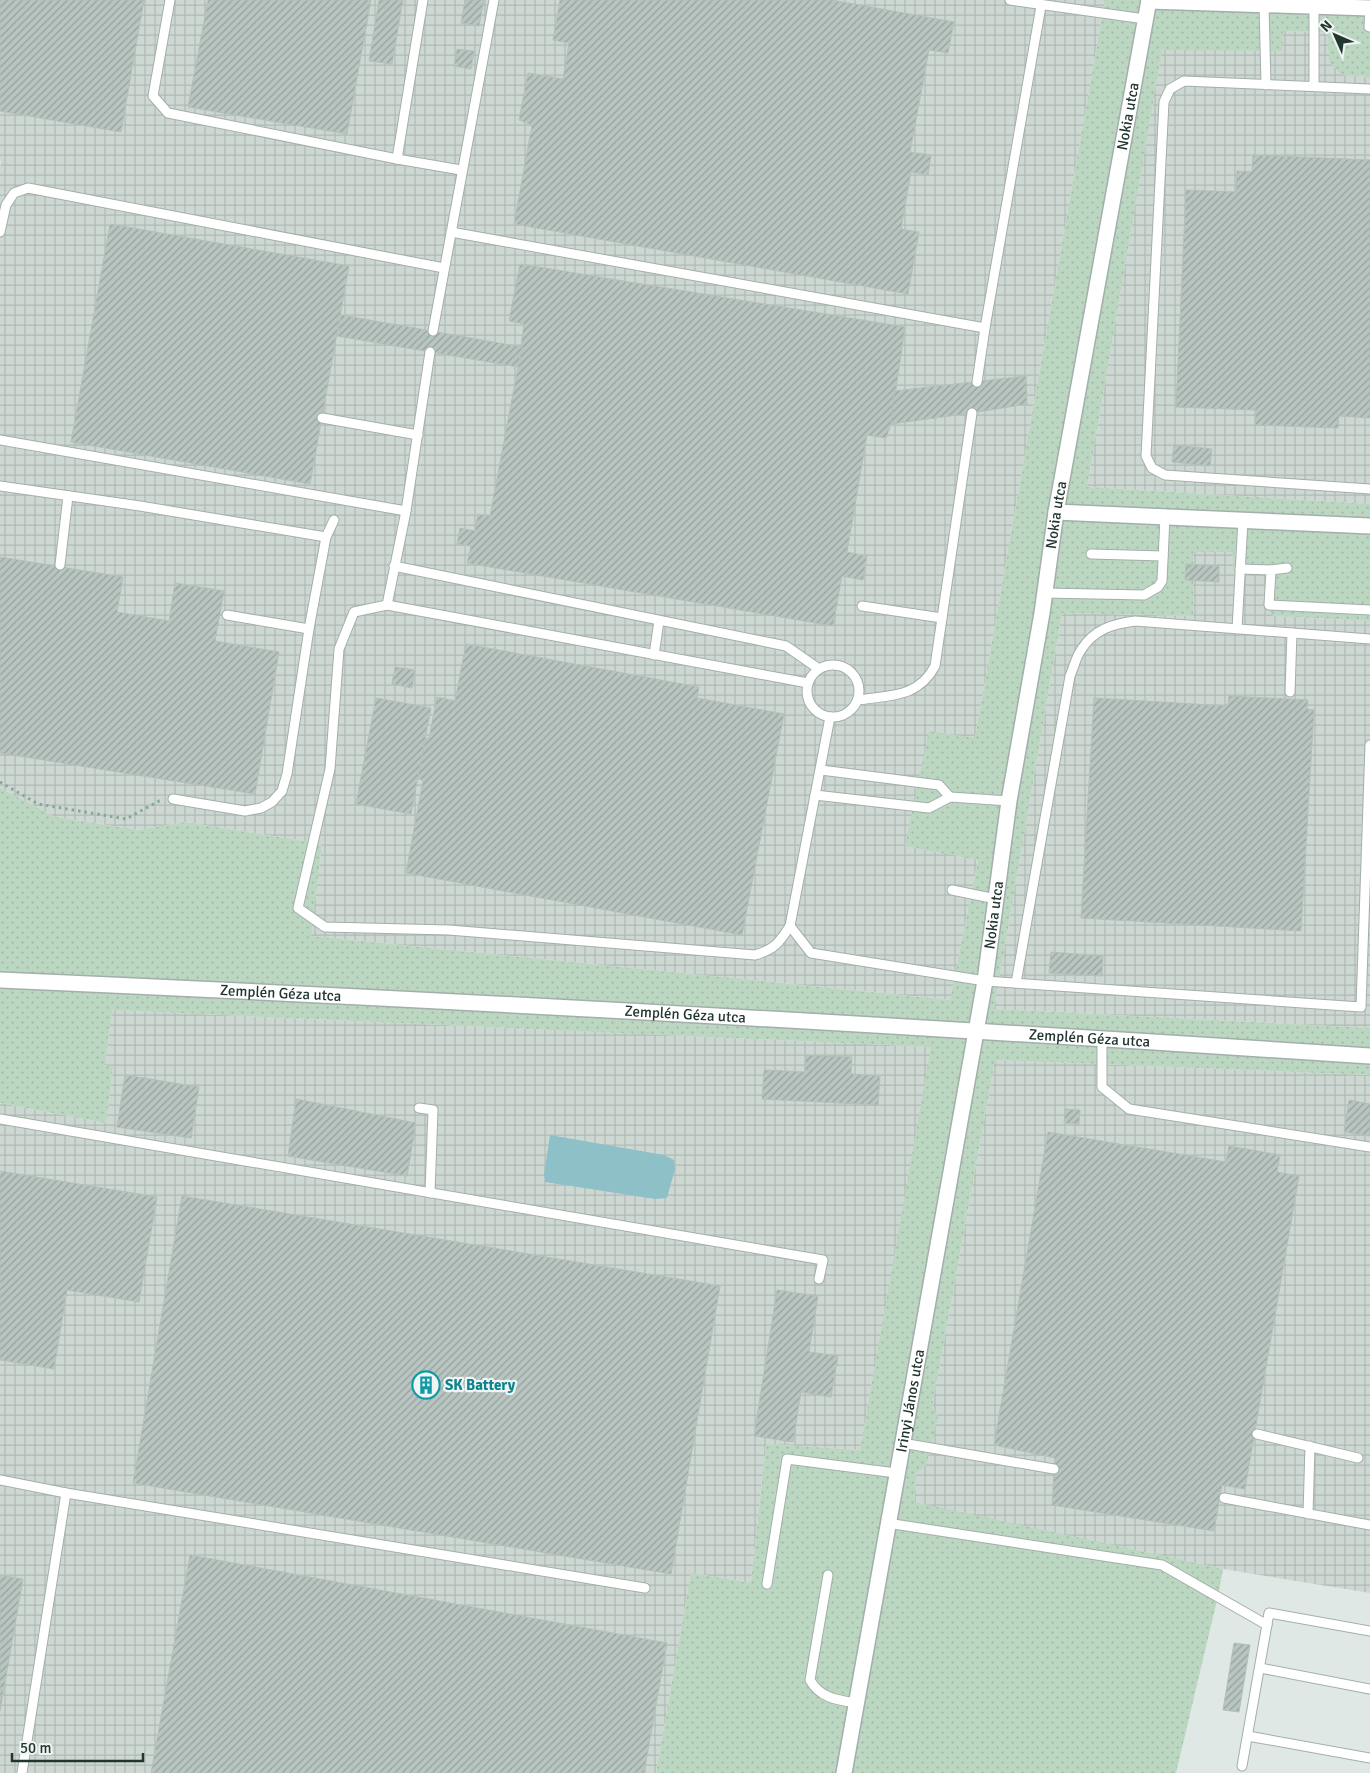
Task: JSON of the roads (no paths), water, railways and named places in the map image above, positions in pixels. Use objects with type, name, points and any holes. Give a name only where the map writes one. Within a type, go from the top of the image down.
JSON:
[{"type":"street","points":[[1149,1],[1370,8]]},
{"type":"street","name":"Nokia utca","points":[[976,1030],[985,981],[1009,802],[1045,593],[1056,512],[1149,1]]},
{"type":"street","points":[[1056,512],[1370,526]]},
{"type":"street","name":"Zemplén Géza utca","points":[[0,980],[603,1009],[976,1030],[1370,1056]]},
{"type":"street","name":"Irinyi János utca","points":[[844,1773],[976,1030]]},
{"type":"lane","points":[[170,0],[153,96],[168,113],[461,170]]},
{"type":"lane","points":[[397,159],[423,0]]},
{"type":"lane","points":[[433,331],[461,170],[494,0]]},
{"type":"lane","points":[[1010,0],[1041,6],[1145,19]]},
{"type":"lane","points":[[1264,5],[1266,85]]},
{"type":"lane","points":[[977,382],[1041,6]]},
{"type":"lane","points":[[1314,6],[1314,86]]},
{"type":"lane","points":[[1370,8],[1370,27]]},
{"type":"lane","points":[[1370,90],[1184,81],[1170,88],[1164,102],[1146,456],[1152,468],[1165,475],[1370,489]]},
{"type":"lane","points":[[0,232],[6,205],[14,193],[28,188],[444,268]]},
{"type":"lane","points":[[451,232],[985,328]]},
{"type":"lane","points":[[387,605],[406,511],[430,352]]},
{"type":"lane","points":[[858,700],[911,691],[920,686],[929,677],[934,666],[972,413]]},
{"type":"lane","points":[[322,418],[418,435]]},
{"type":"lane","points":[[0,440],[406,511]]},
{"type":"lane","points":[[0,486],[140,506],[326,537]]},
{"type":"lane","points":[[60,565],[68,496]]},
{"type":"lane","points":[[1045,593],[1144,596],[1158,588],[1162,581],[1165,517]]},
{"type":"lane","points":[[173,799],[245,811],[261,808],[272,802],[282,790],[287,774],[309,629],[326,537],[334,520]]},
{"type":"lane","points":[[1237,629],[1243,520]]},
{"type":"lane","points":[[1091,554],[1163,556]]},
{"type":"lane","points":[[394,566],[786,646],[819,669]]},
{"type":"lane","points":[[1240,569],[1271,570],[1287,568]]},
{"type":"lane","points":[[1271,570],[1269,605],[1370,610]]},
{"type":"lane","points":[[808,683],[387,605],[354,612],[339,650],[330,769],[298,908],[325,927],[449,930],[755,955],[773,949],[790,926],[830,717]]},
{"type":"lane","points":[[862,606],[942,618]]},
{"type":"lane","points":[[227,615],[309,629]]},
{"type":"lane","points":[[654,655],[659,621]]},
{"type":"lane","points":[[1016,983],[1070,676],[1080,650],[1095,634],[1114,624],[1135,621],[1370,640]]},
{"type":"lane","points":[[1290,692],[1292,634]]},
{"type":"lane","points":[[835,664],[843,666],[856,676],[859,684],[858,700],[854,708],[847,713],[830,717],[821,714],[814,709],[809,701],[808,683],[812,675],[826,665],[835,664]]},
{"type":"lane","points":[[790,926],[811,953],[985,981],[1361,1007],[1370,745]]},
{"type":"lane","points":[[820,770],[939,785],[950,796]]},
{"type":"lane","points":[[815,795],[929,808],[950,796],[1009,802]]},
{"type":"lane","points":[[952,890],[996,898]]},
{"type":"lane","points":[[1102,1039],[1102,1087],[1128,1109],[1370,1147]]},
{"type":"lane","points":[[419,1108],[434,1110],[430,1193]]},
{"type":"lane","points":[[0,1119],[823,1260],[819,1279]]},
{"type":"lane","points":[[1257,1434],[1358,1458]]},
{"type":"lane","points":[[902,1443],[1054,1468]]},
{"type":"lane","points":[[1308,1514],[1310,1446]]},
{"type":"lane","points":[[766,1584],[787,1459],[896,1473]]},
{"type":"lane","points":[[0,1480],[66,1493],[645,1588]]},
{"type":"lane","points":[[22,1773],[66,1493]]},
{"type":"lane","points":[[1224,1498],[1370,1525]]},
{"type":"lane","points":[[888,1523],[1162,1564],[1267,1625]]},
{"type":"lane","points":[[828,1575],[810,1680],[819,1692],[830,1698],[856,1702]]},
{"type":"lane","points":[[1242,1766],[1269,1613],[1370,1631]]},
{"type":"lane","points":[[1260,1668],[1370,1689]]},
{"type":"lane","points":[[1248,1736],[1370,1758]]},
{"type":"water","points":[[550,1135],[664,1155],[674,1160],[675,1169],[667,1198],[655,1199],[545,1182],[544,1174]]},
{"type":"place","name":"SK Battery","points":[[426,1385]]}]
